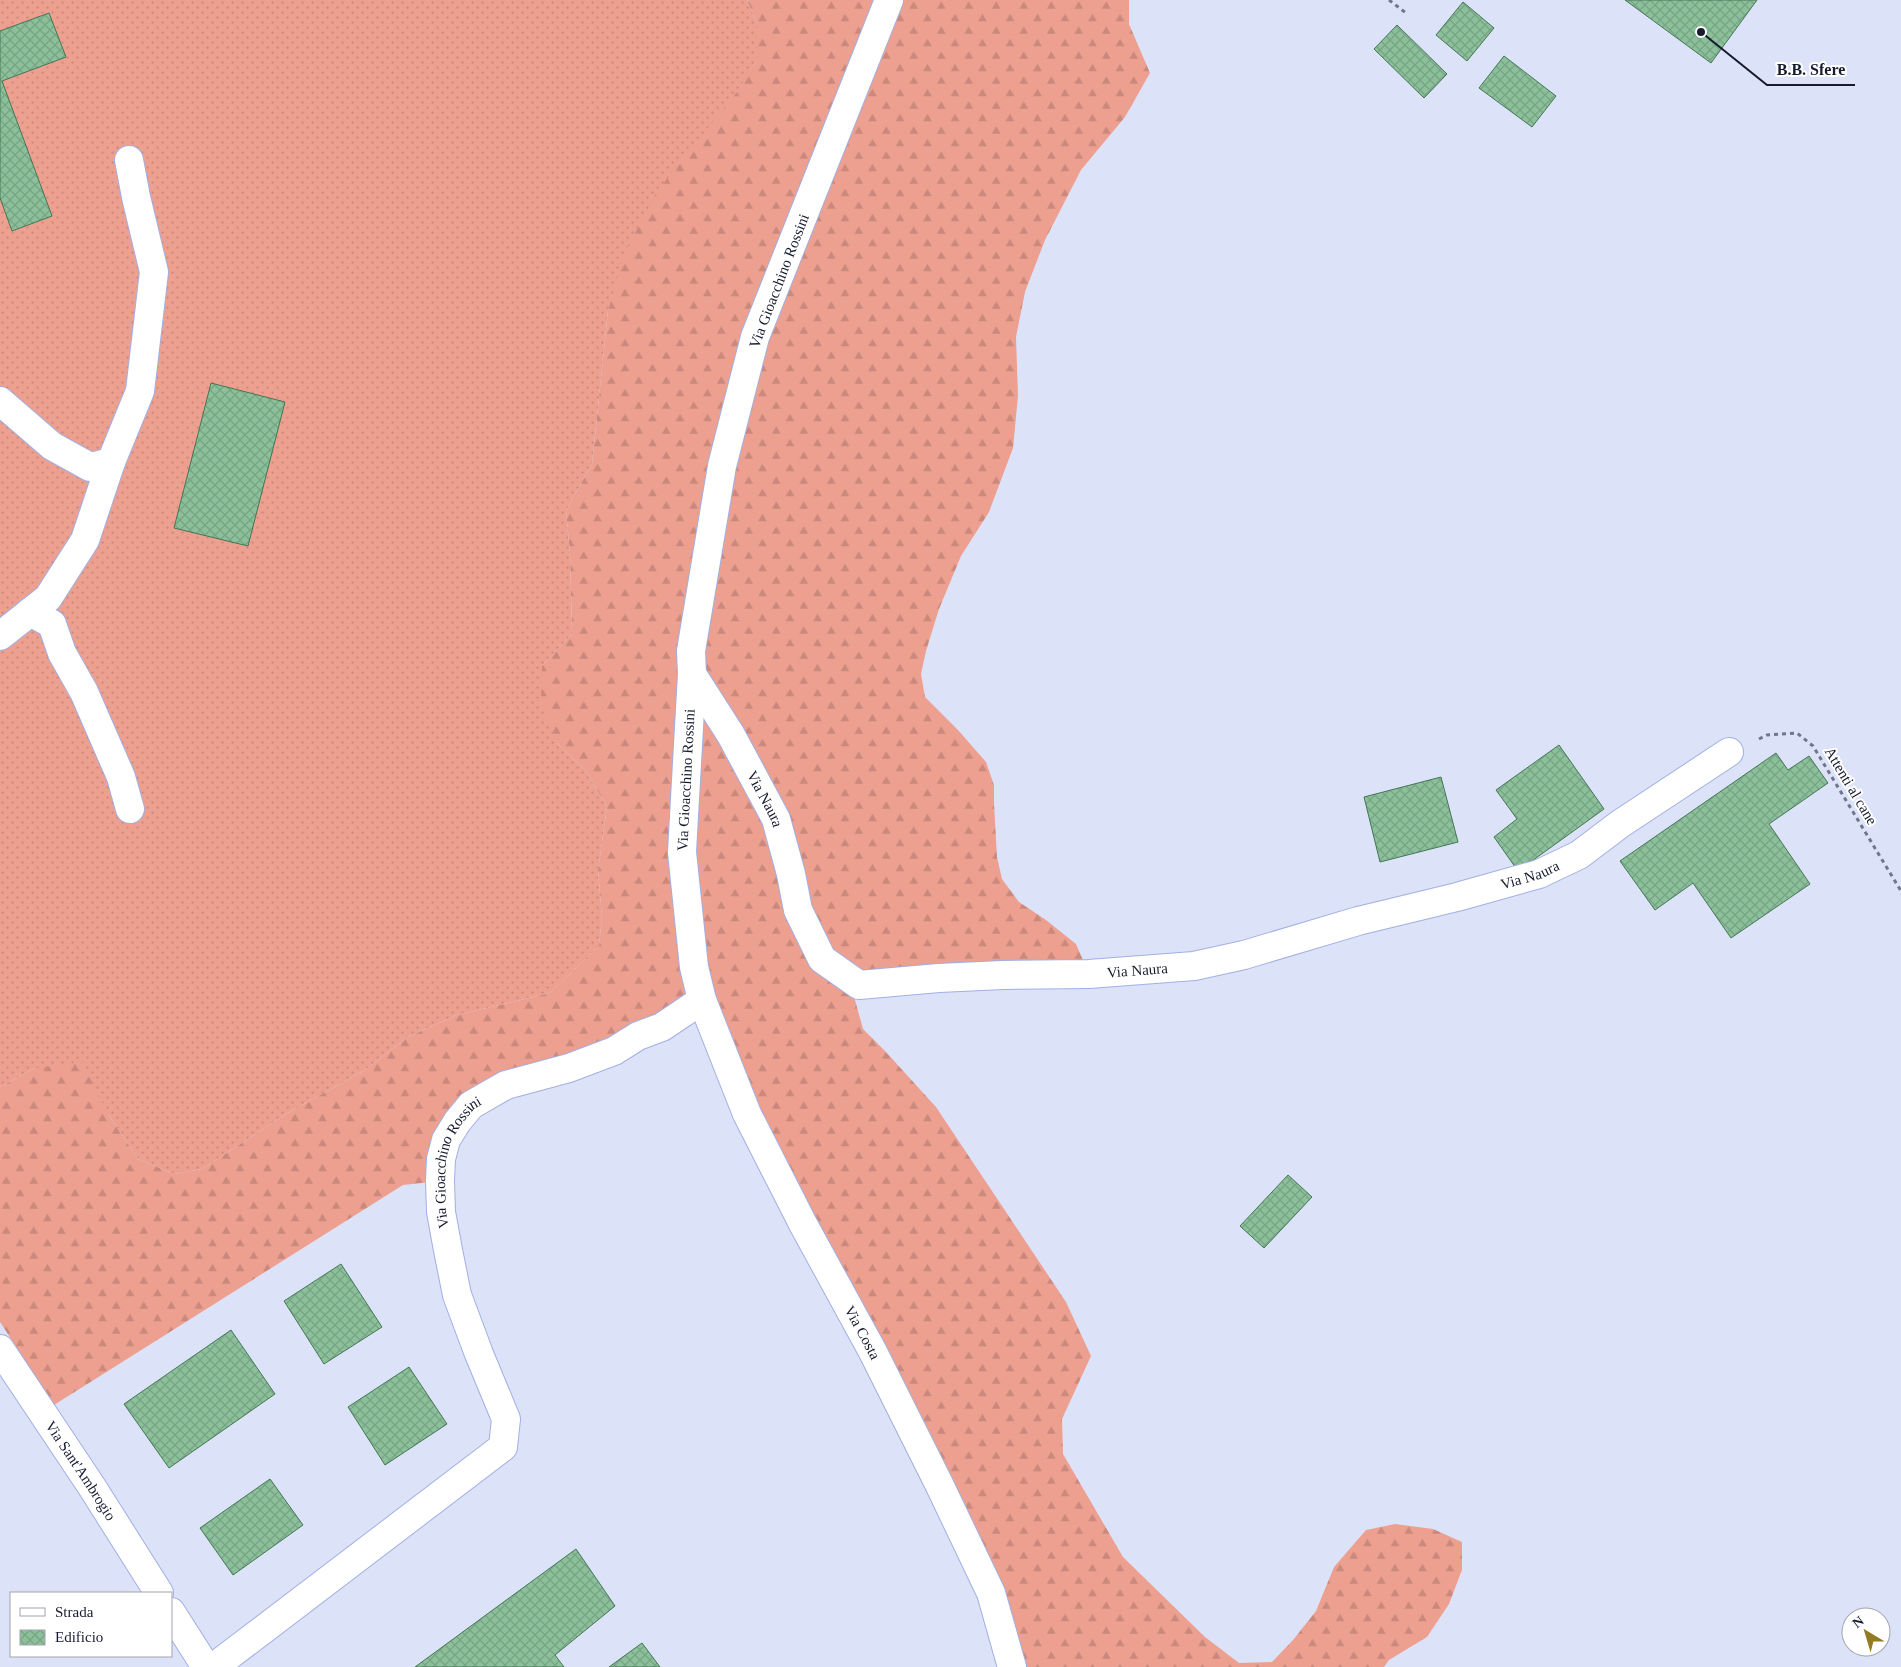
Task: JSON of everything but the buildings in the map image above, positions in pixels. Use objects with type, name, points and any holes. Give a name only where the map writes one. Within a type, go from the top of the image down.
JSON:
[{"type":"street","name":"Via Gioacchino Rossini","points":[[214,1667],[503,1447],[506,1419],[457,1295],[441,1212],[441,1159],[446,1140],[456,1122],[471,1105],[506,1085],[569,1068],[614,1051],[638,1036],[662,1027],[702,1000],[694,967],[682,852],[692,674],[691,651],[722,466],[755,337],[888,0]]},
{"type":"street","points":[[0,636],[48,598],[84,540],[111,462],[140,391],[154,272],[129,160]]},
{"type":"street","points":[[0,401],[52,446],[90,467],[111,462]]},
{"type":"street","points":[[30,612],[52,624],[62,653],[84,692],[121,776],[130,808]]},
{"type":"street","name":"Via Naura","points":[[692,674],[732,735],[776,819],[791,874],[798,910],[822,958],[859,985],[940,978],[1089,974],[1194,966],[1244,955],[1358,921],[1457,897],[1539,874],[1579,855],[1620,824],[1729,752]]},
{"type":"street","name":"Via Costa","points":[[702,1000],[747,1114],[803,1224],[873,1352],[940,1484],[987,1584],[1012,1667]]},
{"type":"street","name":"Via Sant'Ambrogio","points":[[0,1350],[92,1486],[158,1592]]},
{"type":"street","points":[[172,1614],[206,1667]]},
{"type":"path","points":[[1389,0],[1406,12]]},
{"type":"path","name":"Attenti al cane","points":[[1729,752],[1767,735],[1797,733],[1813,746],[1901,891]]},
{"type":"green space","points":[[0,0],[747,0],[757,23],[757,60],[608,311],[592,464],[566,511],[570,553],[572,634],[542,666],[557,743],[585,770],[607,806],[598,871],[602,917],[599,946],[550,993],[457,1015],[408,1037],[365,1070],[286,1114],[202,1169],[174,1174],[138,1159],[108,1114],[35,1068],[0,1087]]},
{"type":"green space","points":[[747,0],[1129,0],[1129,24],[1150,73],[1125,117],[1081,170],[1045,240],[1025,292],[1016,337],[1018,396],[1013,448],[989,512],[961,556],[939,609],[921,674],[925,697],[986,762],[994,785],[997,857],[1002,879],[1019,902],[1046,920],[1076,944],[1089,974],[859,985],[855,1000],[863,1029],[936,1107],[1066,1302],[1091,1356],[1062,1419],[1063,1454],[1123,1557],[1205,1637],[1239,1663],[1272,1662],[1293,1640],[1316,1611],[1334,1567],[1366,1530],[1395,1524],[1433,1529],[1462,1542],[1462,1570],[1449,1604],[1427,1637],[1389,1660],[1384,1667],[1012,1667],[702,1001],[471,1105],[440,1181],[403,1185],[54,1405],[0,1322],[0,1087],[35,1068],[83,1062],[108,1114],[138,1159],[174,1174],[202,1169],[286,1114],[365,1070],[408,1037],[457,1015],[550,993],[599,946],[602,917],[598,871],[607,806],[585,770],[557,743],[541,704],[542,666],[572,634],[570,553],[566,511],[592,464],[608,311],[625,251],[658,190],[737,92],[757,60],[757,23]]},
{"type":"place","name":"B.B. Sfere","points":[[1701,32]]}]
